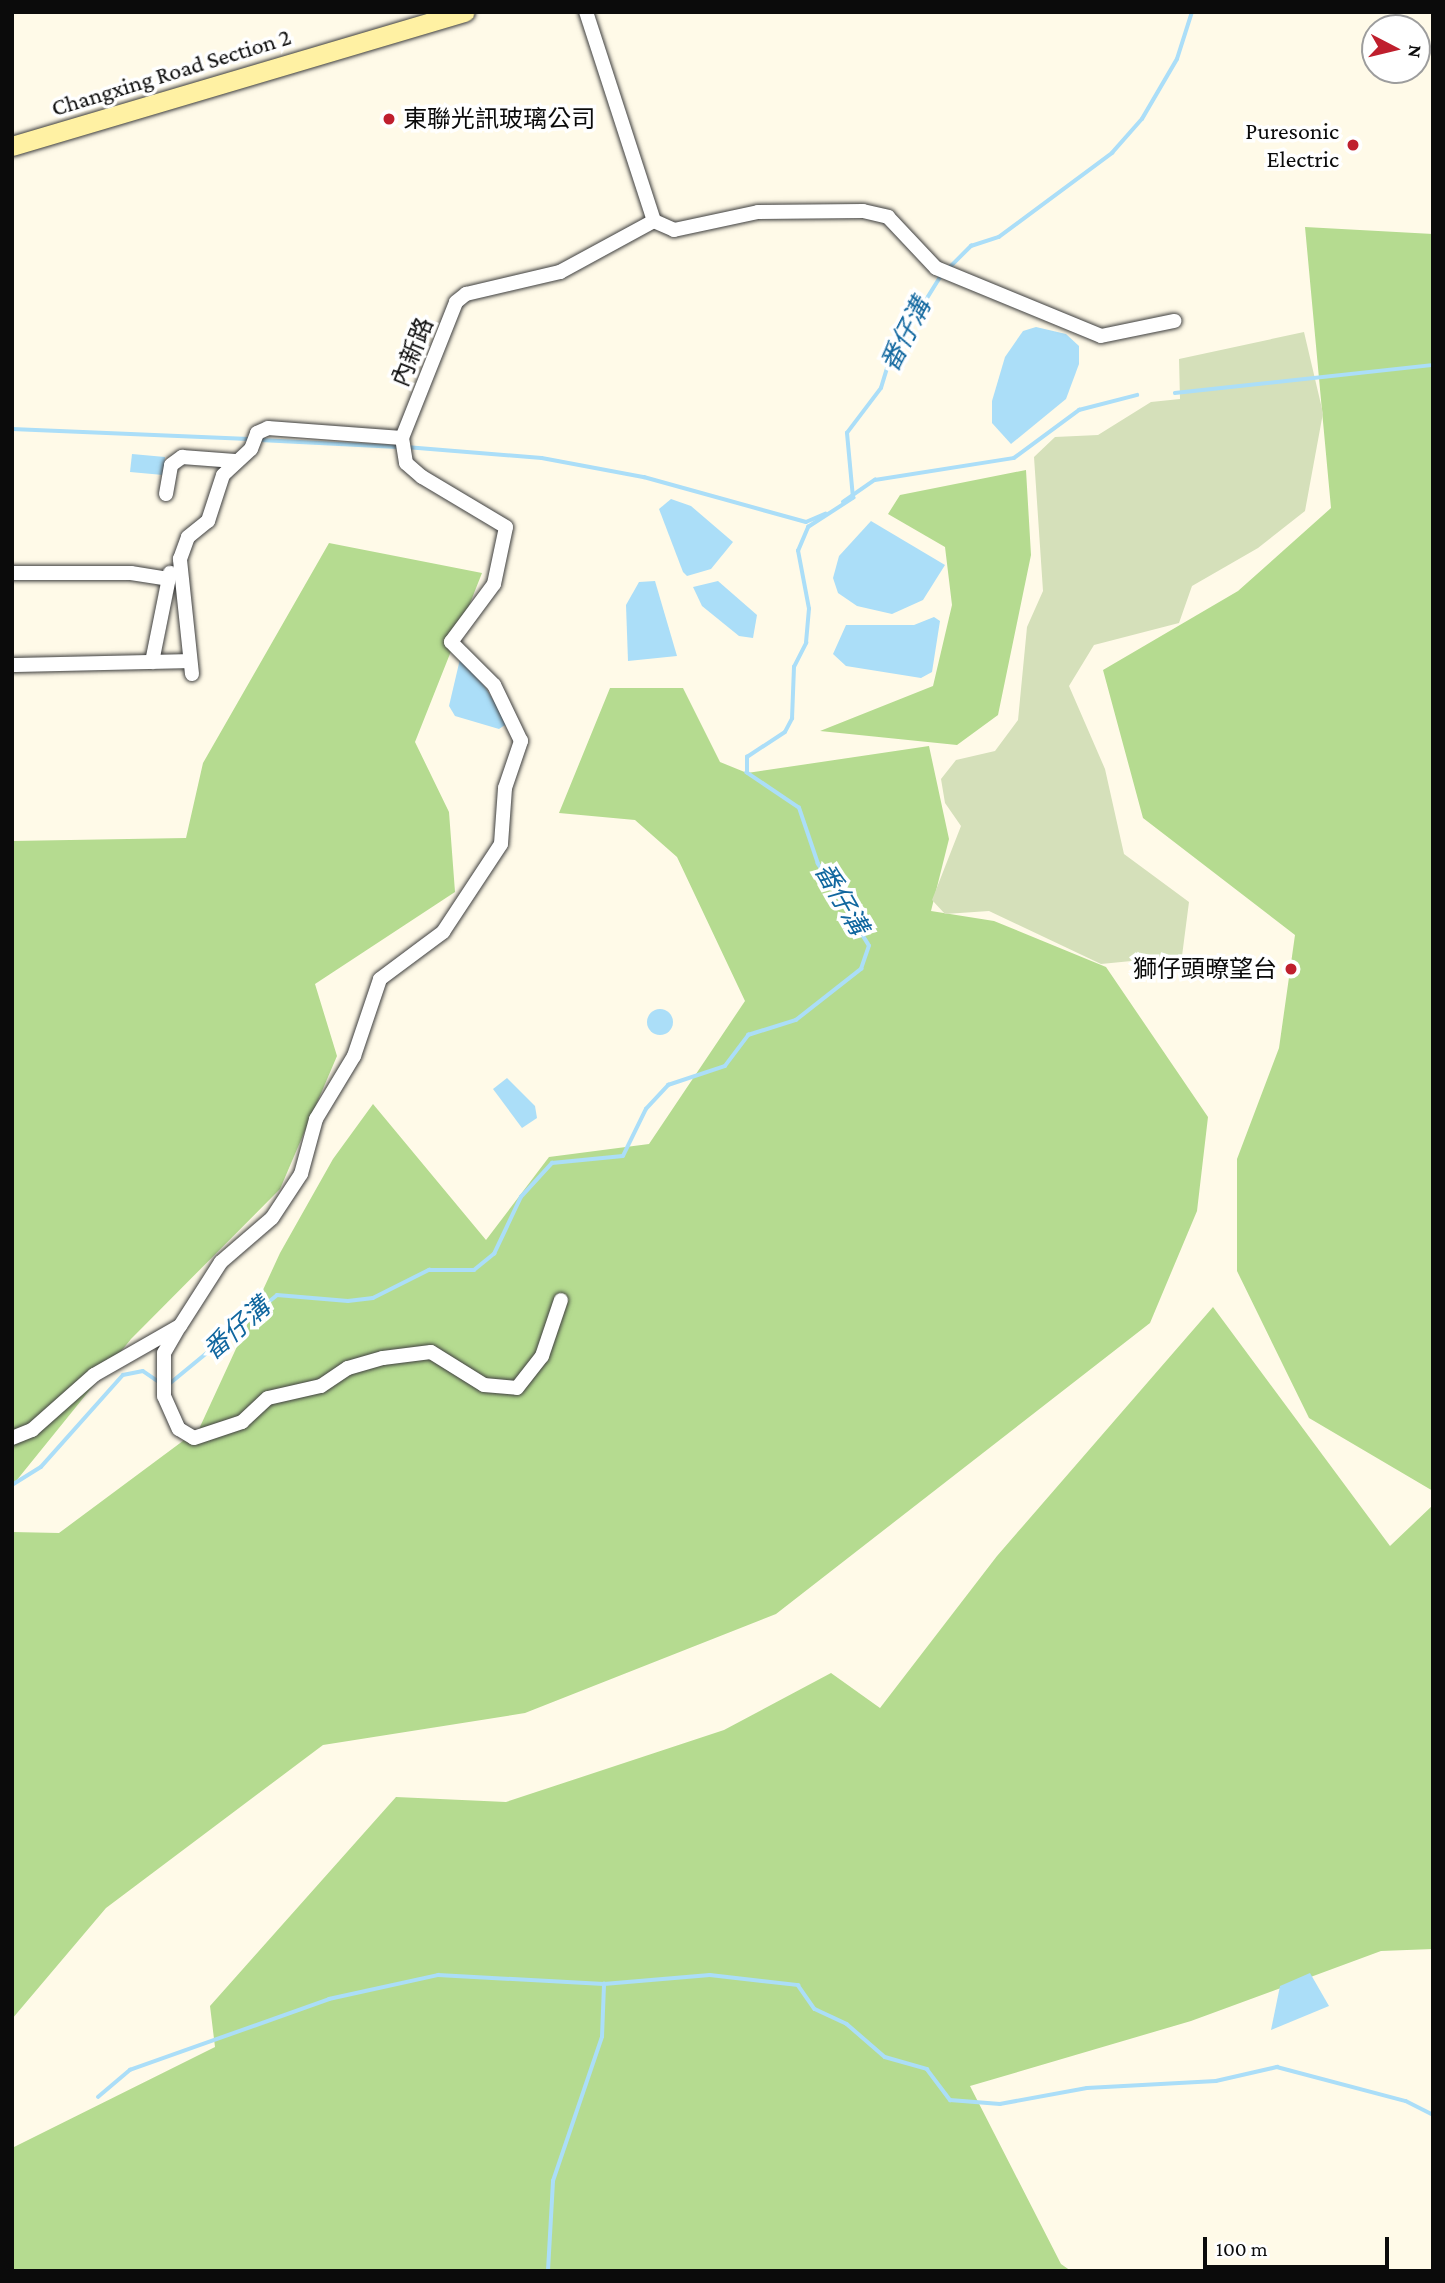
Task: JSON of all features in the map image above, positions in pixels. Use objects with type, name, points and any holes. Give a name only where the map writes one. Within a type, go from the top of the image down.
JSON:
[{"type":"street","name":"Changxing Road Section 2","points":[[12,146],[466,12]]},
{"type":"street","points":[[586,12],[654,221],[674,230],[758,212],[863,211],[888,218],[936,268],[1101,336],[1174,321]]},
{"type":"street","name":"內新路","points":[[402,438],[456,302],[466,294],[560,272],[654,221]]},
{"type":"street","points":[[12,666],[152,662],[189,667],[190,636],[180,566],[188,537],[208,521],[223,475],[268,428],[402,438],[406,463],[422,477],[506,527],[494,584],[452,642],[494,685],[521,741],[505,788],[501,844],[443,932],[380,979],[354,1056],[316,1119],[292,1193],[221,1262],[180,1326],[164,1353],[164,1395],[179,1429],[194,1438],[242,1422],[268,1398],[321,1386],[348,1367],[383,1358],[431,1352],[484,1385],[516,1388],[542,1356],[561,1300]]},
{"type":"street","points":[[166,494],[171,465],[182,457],[235,461]]},
{"type":"street","points":[[152,662],[167,579],[180,566]]},
{"type":"street","points":[[12,573],[131,573],[167,579]]},
{"type":"street","points":[[12,1438],[32,1430],[85,1381],[180,1326]]},
{"type":"green space","points":[[1305,227],[1433,234],[1433,1491],[1309,1418],[1237,1271],[1237,1159],[1279,1048],[1295,935],[1143,818],[1103,670],[1238,591],[1331,508]]},
{"type":"green space","points":[[1304,332],[1323,413],[1305,511],[1258,548],[1192,586],[1179,623],[1094,645],[1069,686],[1105,769],[1124,854],[1189,902],[1182,956],[1101,964],[989,911],[945,914],[932,900],[961,826],[945,803],[941,779],[956,760],[995,751],[1018,720],[1027,627],[1043,591],[1034,457],[1055,437],[1098,435],[1151,402],[1180,399],[1179,359]]},
{"type":"green space","points":[[1026,470],[1031,555],[998,715],[957,745],[820,731],[933,686],[952,605],[945,547],[888,514],[900,495]]},
{"type":"green space","points":[[329,543],[482,573],[415,742],[449,812],[455,892],[315,984],[337,1056],[280,1189],[131,1339],[12,1486],[12,841],[186,838],[203,763]]},
{"type":"green space","points":[[610,688],[683,688],[720,762],[747,773],[929,746],[949,839],[931,911],[994,921],[1106,967],[1208,1117],[1197,1211],[1150,1323],[776,1614],[525,1713],[323,1745],[106,1908],[12,2019],[12,1532],[59,1533],[199,1429],[280,1253],[333,1159],[373,1104],[486,1240],[549,1157],[649,1144],[745,1001],[677,857],[635,820],[559,813]]},
{"type":"green space","points":[[1213,1307],[1390,1546],[1433,1505],[1433,1949],[1381,1951],[1191,2021],[970,2086],[1061,2264],[1071,2271],[12,2271],[12,2148],[215,2047],[210,2006],[396,1797],[506,1802],[724,1730],[831,1673],[880,1708],[997,1556]]},
{"type":"water","points":[[1036,327],[1066,334],[1079,346],[1079,364],[1066,399],[1011,444],[992,423],[992,401],[1005,357],[1023,331]]},
{"type":"water","points":[[132,454],[165,457],[163,475],[130,472]]},
{"type":"water","points":[[671,499],[691,506],[733,542],[711,569],[687,576],[683,572],[659,509]]},
{"type":"water","points":[[871,521],[945,565],[923,600],[892,614],[857,606],[838,593],[833,578],[839,556]]},
{"type":"water","points":[[655,581],[677,656],[628,661],[626,605],[639,582]]},
{"type":"water","points":[[718,581],[757,615],[753,638],[739,636],[702,606],[693,587]]},
{"type":"water","points":[[934,617],[940,621],[932,672],[921,678],[846,666],[833,654],[846,625],[914,625]]},
{"type":"water","points":[[460,659],[485,687],[508,723],[499,729],[455,716],[449,706]]},
{"type":"water","points":[[660,1009],[669,1013],[673,1022],[669,1031],[660,1035],[651,1031],[647,1022],[651,1013]]},
{"type":"water","points":[[507,1078],[535,1106],[537,1118],[522,1128],[493,1089]]},
{"type":"water","points":[[1310,1973],[1329,2006],[1271,2030],[1280,1986]]},
{"type":"waterway","name":"番仔溝","points":[[948,269],[971,246],[999,237],[1112,153],[1142,119],[1177,59],[1192,12]]},
{"type":"waterway","name":"番仔溝","points":[[168,1385],[277,1295],[348,1301],[373,1298],[429,1270],[474,1270],[494,1254],[521,1197],[552,1163],[623,1156],[646,1109],[668,1085],[725,1066],[748,1035],[796,1020],[861,969],[869,946],[818,864],[799,808],[747,773],[747,757],[785,732],[792,719],[794,667],[806,643],[809,609],[798,551],[808,527],[853,498],[847,433],[881,388],[890,358],[942,274]]},
{"type":"waterway","points":[[1175,393],[1433,365]]},
{"type":"waterway","points":[[843,502],[875,480],[1014,458],[1079,410],[1137,395]]},
{"type":"waterway","points":[[12,429],[249,439]]},
{"type":"waterway","points":[[260,440],[398,447]]},
{"type":"waterway","points":[[406,447],[542,458],[644,477],[806,522],[825,514]]},
{"type":"waterway","name":"番仔溝","points":[[12,1485],[41,1467],[123,1375],[143,1371],[161,1383]]},
{"type":"waterway","points":[[98,2097],[130,2070],[329,1999],[438,1975],[604,1984],[710,1975],[798,1985],[815,2009],[847,2024],[885,2057],[927,2069],[950,2100],[1000,2104],[1087,2088],[1216,2081],[1277,2067],[1406,2101],[1433,2115]]},
{"type":"waterway","points":[[548,2271],[553,2181],[602,2037],[604,1984]]},
{"type":"place","name":"東聯光訊玻璃公司","points":[[389,119]]},
{"type":"place","name":"Puresonic Electric","points":[[1353,145]]},
{"type":"place","name":"獅仔頭暸望台","points":[[1291,969]]}]
